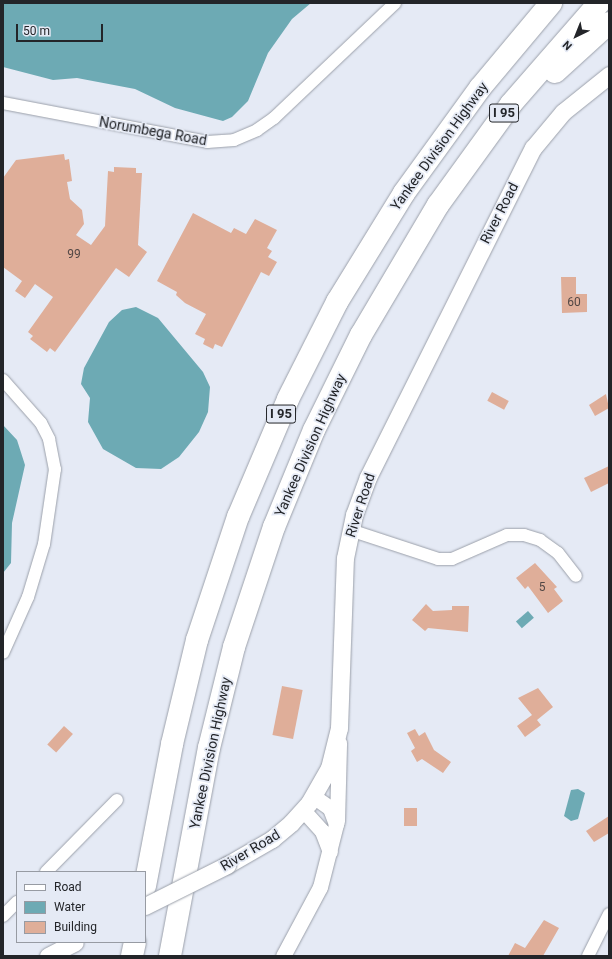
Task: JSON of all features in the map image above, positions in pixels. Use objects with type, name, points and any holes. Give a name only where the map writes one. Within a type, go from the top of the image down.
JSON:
[{"type":"highway","points":[[504,58],[531,3]]},
{"type":"highway","name":"Yankee Division Highway","points":[[146,881],[175,730],[197,640],[230,538],[268,444],[317,339],[380,229],[433,151],[504,58],[551,3]]},
{"type":"highway","name":"Yankee Division Highway","points":[[170,956],[214,727],[234,647],[262,560],[297,469],[332,392],[421,232],[507,110],[599,3]]},
{"type":"highway","points":[[421,232],[465,188],[548,79],[609,23]]},
{"type":"highway","points":[[132,956],[135,943]]},
{"type":"main road","name":"River Road","points":[[146,906],[227,865],[272,839],[303,810],[313,796],[332,759],[339,728],[344,575],[350,530],[382,445],[530,152],[563,112],[609,75]]},
{"type":"main road","points":[[48,956],[73,943]]},
{"type":"street","name":"Norumbega Road","points":[[3,103],[207,142],[234,140],[257,130],[274,118],[395,3]]},
{"type":"street","points":[[3,380],[41,423],[48,439],[55,469],[44,544],[28,597],[3,653]]},
{"type":"street","points":[[350,530],[438,559],[452,559],[507,535],[524,535],[540,540],[558,553],[576,576]]},
{"type":"street","points":[[283,956],[314,902],[330,853],[336,824],[339,728]]},
{"type":"street","points":[[313,796],[330,808],[336,824]]},
{"type":"street","points":[[47,871],[117,800]]},
{"type":"street","points":[[303,810],[322,831],[330,853]]},
{"type":"street","points":[[3,916],[16,903]]},
{"type":"street","points":[[588,956],[609,914]]},
{"type":"water","points":[[3,3],[311,3],[292,19],[268,53],[248,101],[232,117],[223,121],[175,108],[135,89],[77,78],[53,80],[3,67]]},
{"type":"water","points":[[136,307],[158,318],[203,372],[210,387],[208,412],[199,432],[179,457],[161,469],[136,468],[103,449],[88,422],[90,398],[81,384],[84,368],[109,322],[122,310]]},
{"type":"water","points":[[3,425],[17,440],[25,465],[12,523],[11,563],[3,573]]},
{"type":"water","points":[[528,611],[534,618],[522,628],[516,621]]},
{"type":"water","points":[[578,789],[585,793],[578,819],[571,821],[564,816],[571,790]]},
{"type":"building","points":[[64,154],[65,160],[69,159],[72,181],[67,182],[70,199],[82,210],[84,224],[76,235],[91,245],[105,226],[108,171],[114,172],[114,167],[136,168],[136,173],[142,173],[138,245],[147,252],[129,277],[116,268],[55,352],[50,348],[47,352],[30,339],[33,336],[28,332],[53,297],[35,284],[25,298],[15,291],[22,281],[3,267],[3,178],[16,160]]},
{"type":"building","points":[[193,213],[231,233],[234,228],[246,234],[255,219],[277,230],[267,248],[272,251],[268,257],[277,262],[269,276],[261,272],[222,347],[215,344],[213,349],[203,344],[205,339],[195,334],[206,314],[185,303],[176,295],[177,292],[157,281]]},
{"type":"building","points":[[561,277],[576,277],[576,294],[587,294],[587,312],[562,313]]},
{"type":"building","points":[[492,392],[509,401],[504,410],[487,401]]},
{"type":"building","points":[[606,394],[609,408],[595,416],[589,405]]},
{"type":"building","points":[[609,466],[609,483],[591,492],[584,478]]},
{"type":"building","points":[[535,563],[557,587],[554,589],[563,601],[548,613],[528,586],[525,589],[516,578]]},
{"type":"building","points":[[426,604],[433,611],[452,610],[452,606],[469,606],[468,632],[428,628],[425,631],[412,620]]},
{"type":"building","points":[[282,686],[303,690],[293,739],[272,735]]},
{"type":"building","points":[[538,688],[553,707],[537,720],[541,725],[525,737],[517,726],[532,715],[518,698]]},
{"type":"building","points":[[64,726],[73,734],[56,753],[47,745]]},
{"type":"building","points":[[415,729],[419,736],[425,732],[434,750],[451,762],[443,773],[422,759],[417,762],[411,751],[415,748],[407,733]]},
{"type":"building","points":[[404,808],[417,808],[417,826],[404,826]]},
{"type":"building","points":[[609,816],[609,833],[594,842],[586,831]]},
{"type":"building","points":[[544,920],[559,928],[543,956],[508,956],[515,943],[525,948]]}]
